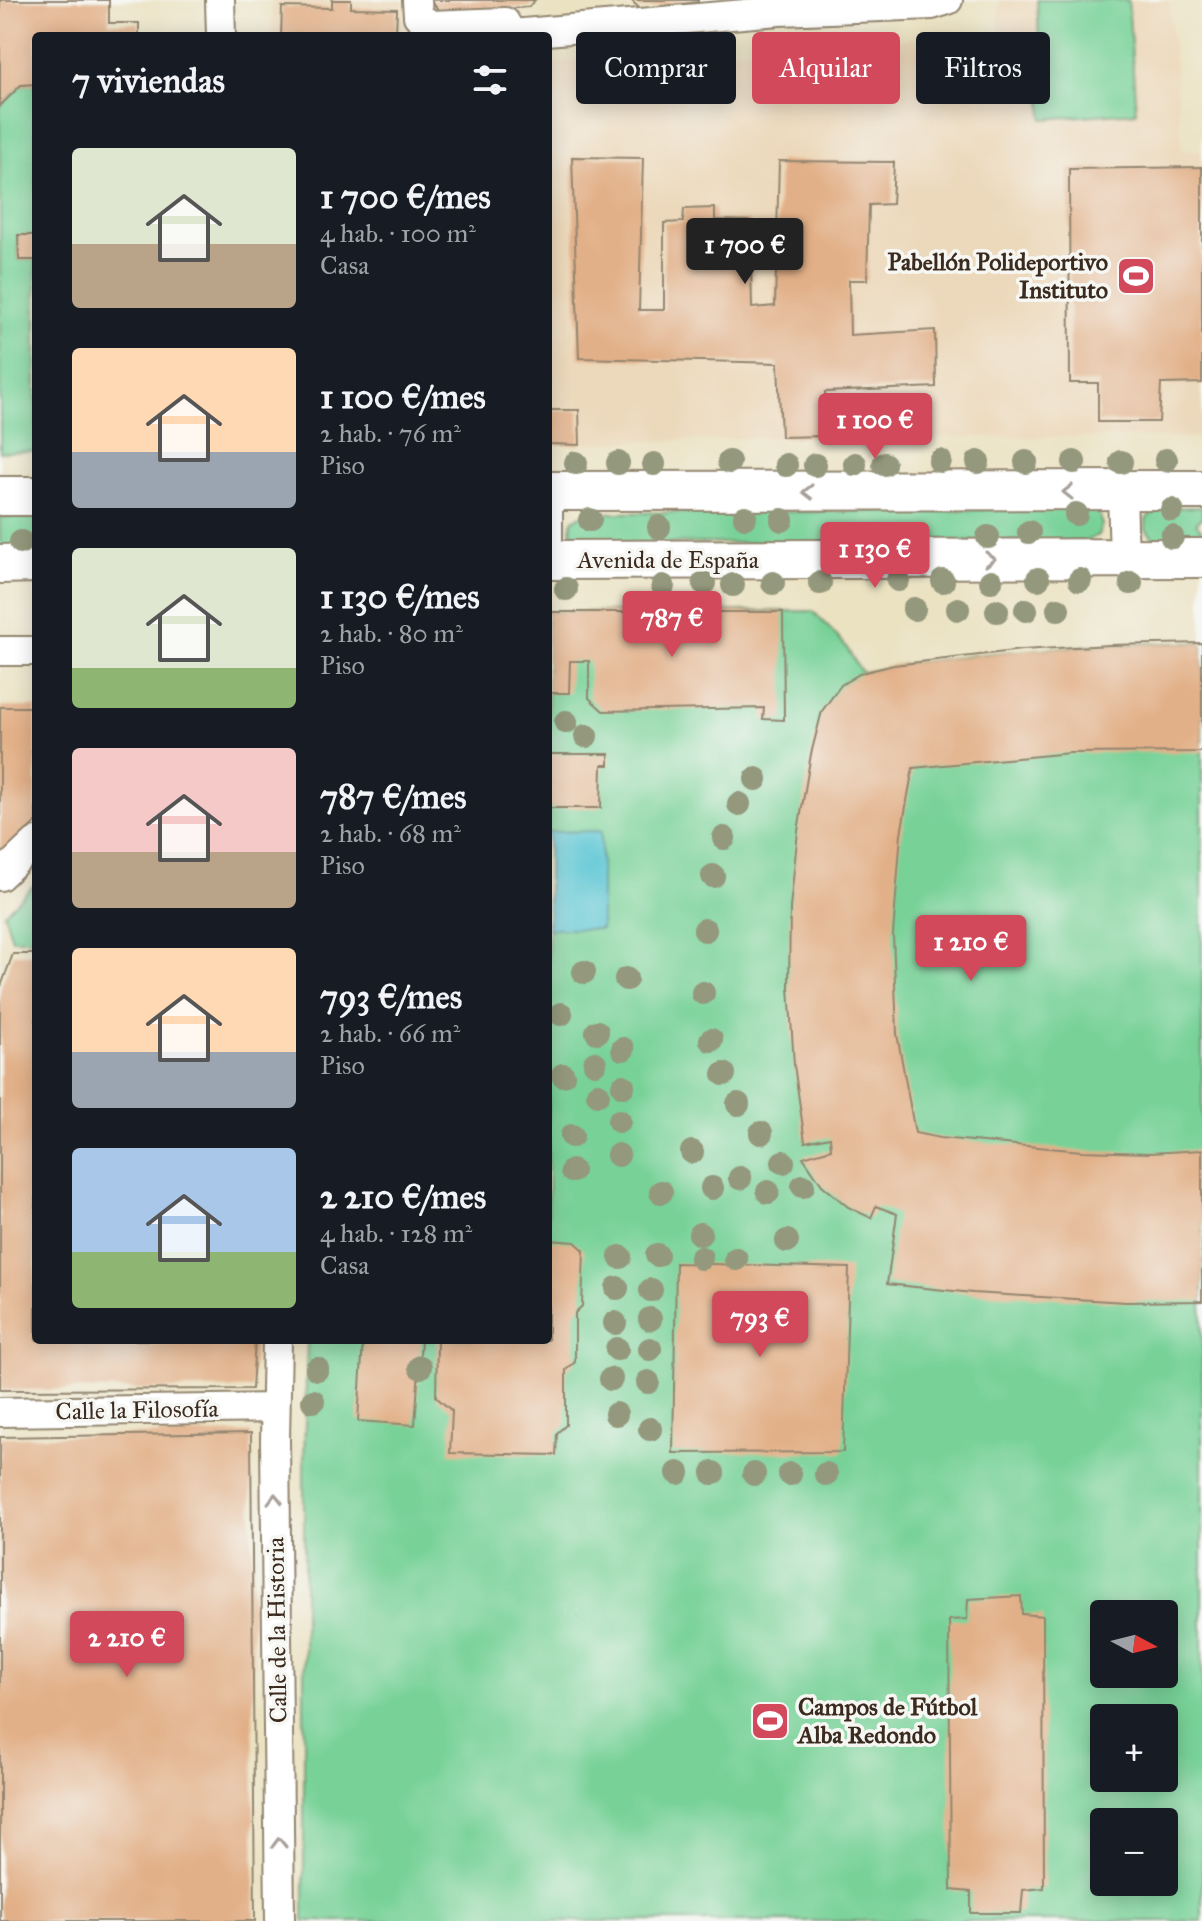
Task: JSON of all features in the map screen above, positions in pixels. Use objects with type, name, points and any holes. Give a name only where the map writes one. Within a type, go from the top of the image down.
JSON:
[{"type":"main road","name":"Avenida de España","points":[[552,491],[1202,490]]},
{"type":"main road","points":[[0,496],[32,496]]},
{"type":"main road","name":"Avenida de España","points":[[552,560],[1202,558]]},
{"type":"main road","points":[[0,564],[32,563]]},
{"type":"street","points":[[220,0],[221,32]]},
{"type":"street","points":[[417,0],[418,16],[431,25],[462,30],[505,22],[516,32]]},
{"type":"street","points":[[525,32],[590,14],[779,6],[932,5],[948,0]]},
{"type":"street","points":[[1122,492],[1124,559]]},
{"type":"street","points":[[0,651],[32,651]]},
{"type":"street","points":[[0,876],[32,846]]},
{"type":"street","name":"Calle de la Historia","points":[[277,1344],[280,1921]]},
{"type":"street","name":"Calle la Filosofía","points":[[0,1412],[275,1408]]},
{"type":"shaded area","points":[[272,0],[403,0],[405,32],[272,32]]},
{"type":"shaded area","points":[[998,0],[1169,0],[1182,150],[1202,151],[1202,438],[827,436],[552,444],[552,63],[576,61],[576,104],[736,104],[736,50],[752,49],[752,104],[900,104],[900,39],[916,38],[916,104],[1050,104],[1050,32],[999,32]]},
{"type":"green space","points":[[1037,0],[1128,0],[1136,112],[1043,119],[1042,104],[1050,104],[1050,32],[1039,32]]},
{"type":"green space","points":[[32,84],[32,235],[18,236],[19,260],[32,260],[32,451],[0,452],[0,106],[21,85]]},
{"type":"green space","points":[[1087,506],[1098,511],[1102,525],[1098,535],[1087,541],[580,544],[571,530],[573,520],[585,513],[927,511]]},
{"type":"green space","points":[[1202,507],[1202,518],[1196,523],[1202,531],[1202,540],[1154,539],[1146,529],[1146,520],[1155,508]]},
{"type":"green space","points":[[0,517],[32,517],[32,547],[0,548]]},
{"type":"green space","points":[[813,611],[845,645],[862,673],[919,662],[1032,650],[1117,644],[1202,643],[1202,1921],[304,1921],[307,1344],[552,1344],[552,612]]},
{"type":"green space","points":[[32,887],[32,939],[12,939],[4,913]]},
{"type":"water","points":[[601,831],[601,929],[552,929],[552,832]]},
{"type":"building","points":[[0,0],[109,0],[109,23],[139,23],[139,32],[32,32],[32,84],[21,85],[0,106]]},
{"type":"building","points":[[332,0],[351,0],[351,8],[397,9],[396,32],[281,32],[282,7],[332,8]]},
{"type":"building","points":[[429,0],[535,0],[529,7],[443,14]]},
{"type":"building","points":[[631,0],[698,0],[698,2],[640,9]]},
{"type":"building","points":[[572,157],[643,158],[639,310],[664,310],[664,223],[683,222],[684,209],[715,208],[715,220],[750,221],[752,308],[775,306],[779,161],[894,162],[892,204],[869,205],[867,280],[849,280],[850,335],[935,330],[936,387],[825,392],[827,436],[781,437],[778,363],[579,358]]},
{"type":"building","name":"Pabellón Polideportivo Instituto","points":[[1202,167],[1202,383],[1161,384],[1159,422],[1098,422],[1098,383],[1070,383],[1069,169]]},
{"type":"building","points":[[18,235],[32,235],[32,260],[19,260]]},
{"type":"building","points":[[552,410],[579,410],[580,445],[552,444]]},
{"type":"building","points":[[552,612],[783,612],[784,720],[763,719],[764,708],[603,711],[589,698],[589,661],[570,661],[569,693],[552,693]]},
{"type":"building","points":[[1202,643],[1202,752],[1070,753],[913,768],[901,834],[893,934],[897,1034],[915,1133],[1082,1151],[1149,1153],[1202,1150],[1202,1301],[1126,1302],[973,1293],[887,1284],[897,1214],[876,1206],[871,1218],[848,1207],[822,1185],[803,1157],[831,1149],[830,1137],[805,1142],[794,1065],[789,987],[790,908],[798,831],[822,711],[841,685],[861,673],[894,665],[1022,650]]},
{"type":"building","points":[[0,707],[32,707],[32,826],[0,856]]},
{"type":"building","points":[[552,754],[609,754],[609,765],[602,765],[601,808],[552,808]]},
{"type":"building","points":[[13,954],[32,954],[32,1344],[255,1344],[252,1389],[0,1390],[0,989]]},
{"type":"building","points":[[552,1240],[575,1242],[584,1250],[582,1306],[575,1313],[575,1362],[566,1370],[566,1425],[557,1433],[556,1455],[450,1453],[452,1411],[436,1397],[437,1344],[552,1344]]},
{"type":"building","points":[[676,1263],[849,1268],[843,1452],[673,1453]]},
{"type":"building","points":[[363,1344],[421,1344],[415,1425],[358,1421]]},
{"type":"building","points":[[251,1433],[255,1921],[0,1921],[0,1437]]},
{"type":"building","points":[[1021,1596],[1022,1614],[1043,1616],[1044,1888],[1023,1890],[1021,1913],[971,1913],[971,1892],[951,1890],[949,1620],[967,1619],[968,1599]]},
{"type":"place","name":"Pabellón Polideportivo Instituto","points":[[1136,276]]},
{"type":"place","name":"Campos de Fútbol Alba Redondo","points":[[770,1721]]}]
